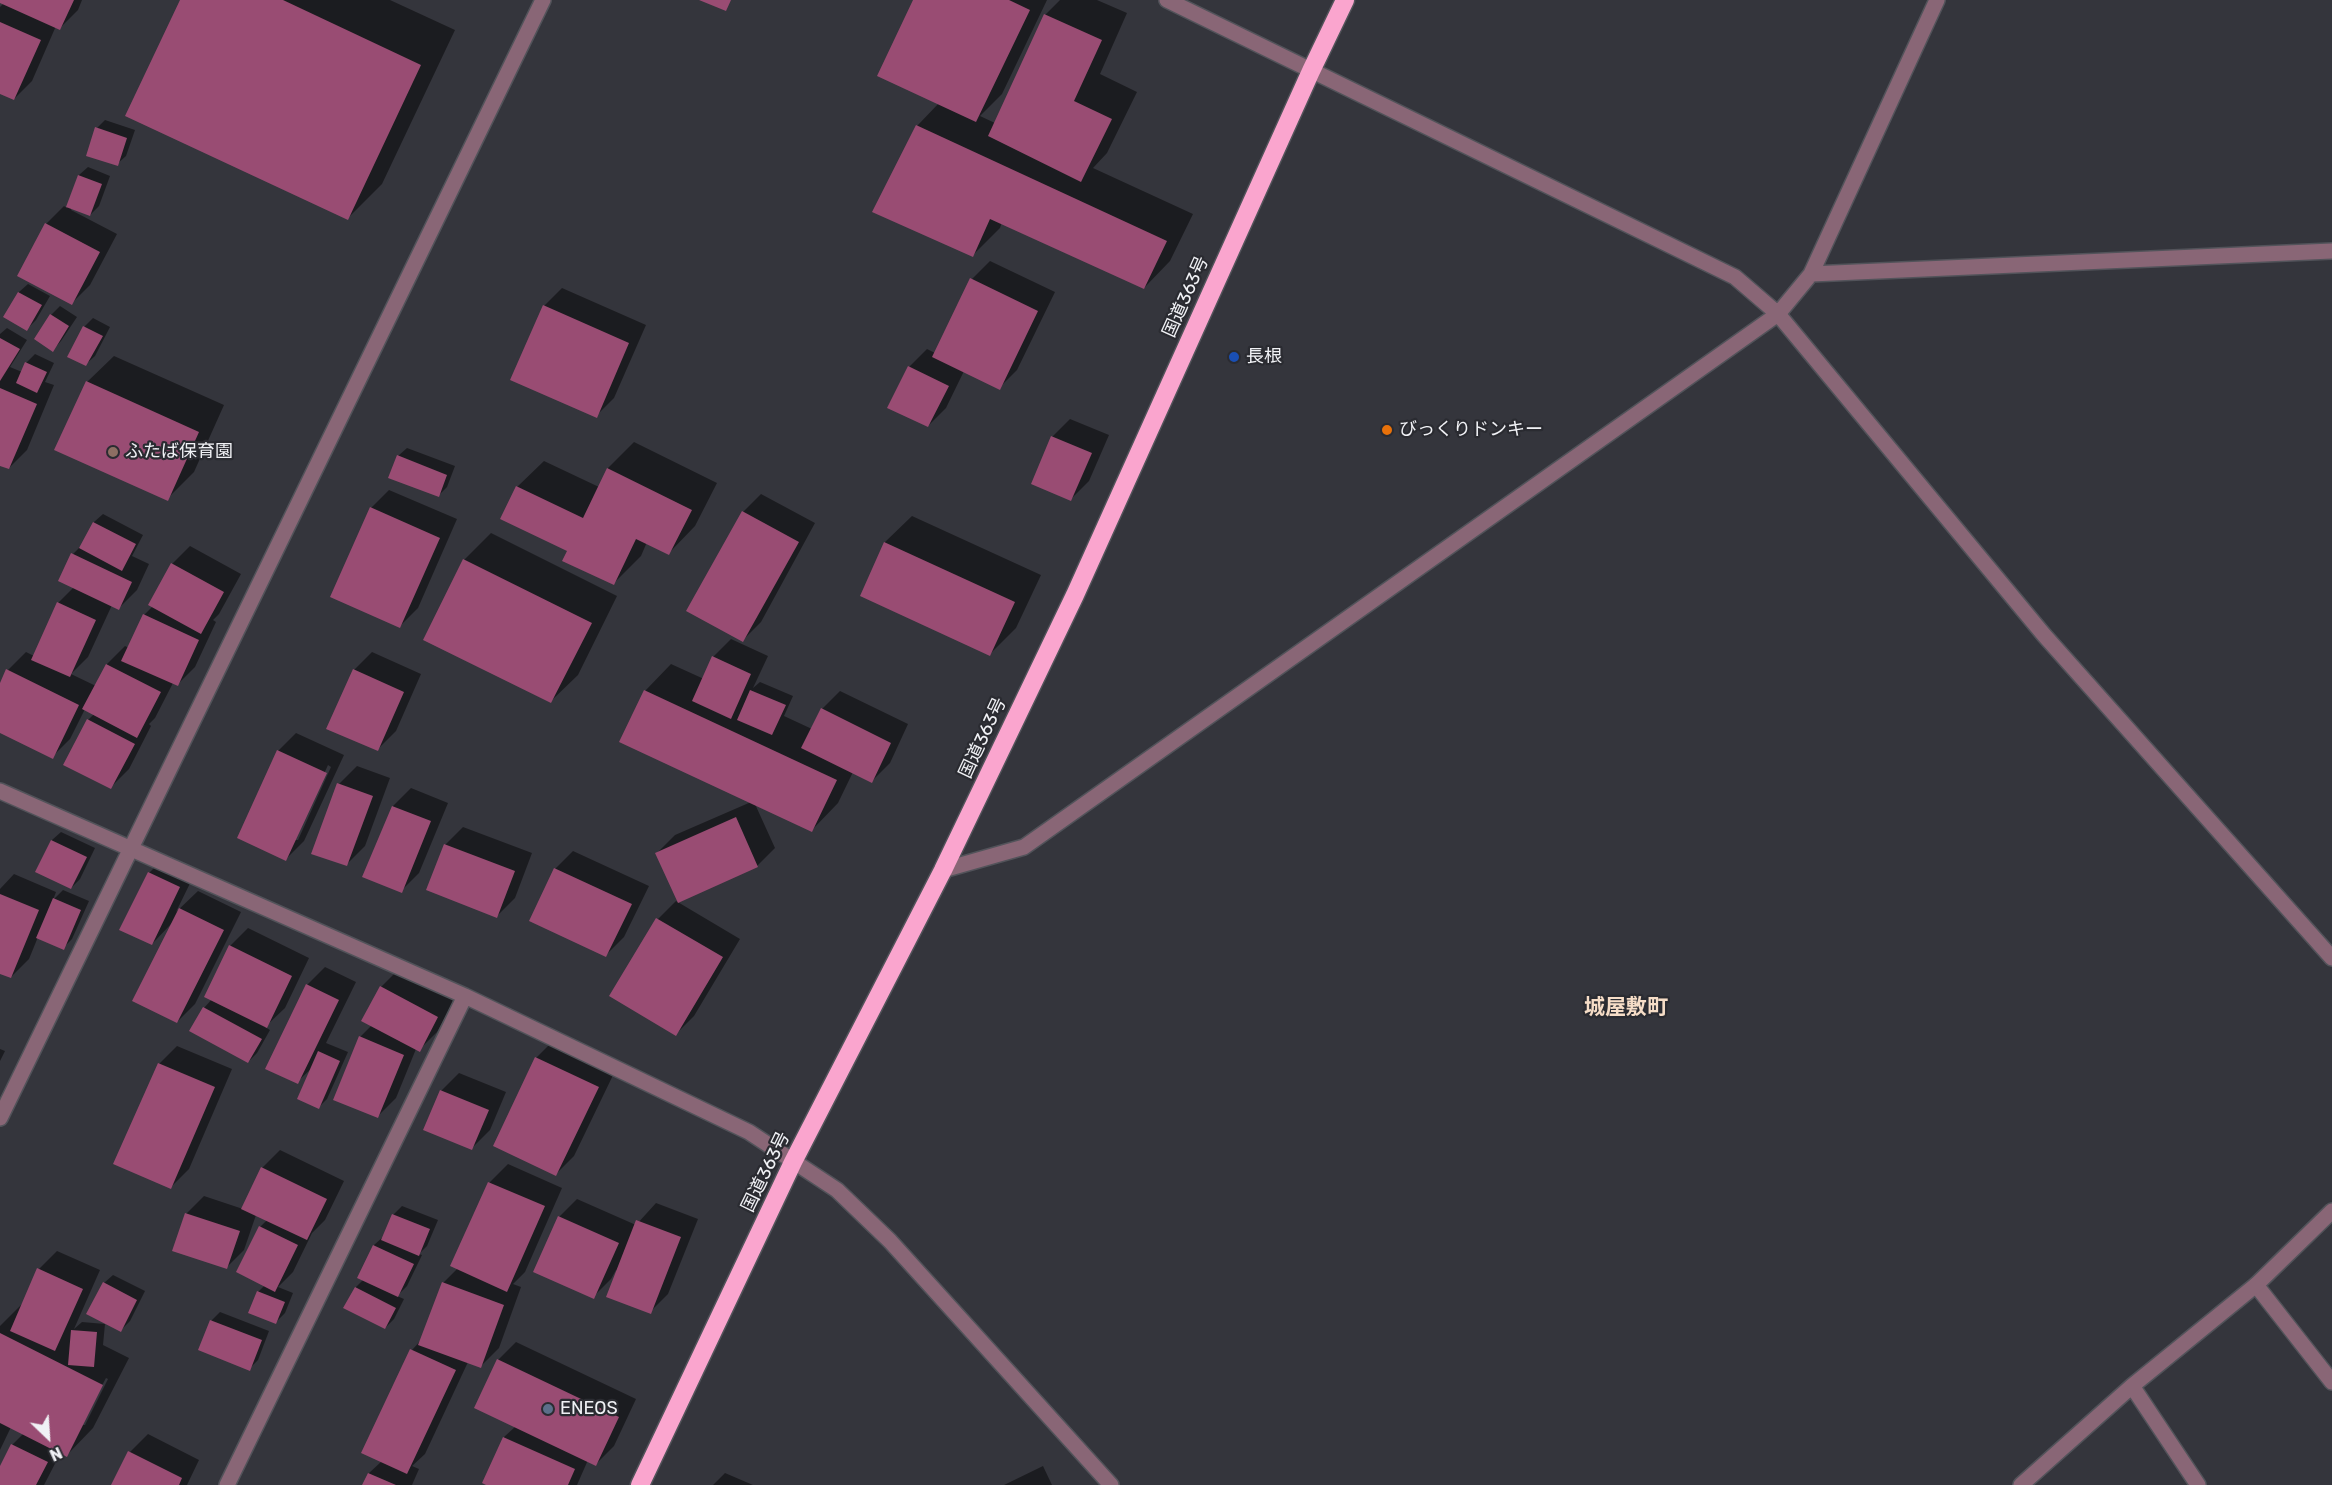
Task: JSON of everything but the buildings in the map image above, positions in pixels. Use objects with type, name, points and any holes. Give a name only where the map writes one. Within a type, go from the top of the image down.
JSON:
[{"type":"highway","name":"国道363号","points":[[640,1485],[793,1162],[943,870],[1075,595],[1311,70],[1345,0]]},
{"type":"street","points":[[0,1118],[543,0]]},
{"type":"street","points":[[1167,0],[1735,277],[1778,314],[2044,635],[2332,958]]},
{"type":"street","points":[[943,870],[1024,847],[1778,314],[1811,274],[1937,0]]},
{"type":"street","points":[[1811,274],[2332,251]]},
{"type":"street","points":[[0,791],[465,996],[749,1132],[837,1190],[890,1241],[1111,1485]]},
{"type":"street","points":[[227,1485],[465,996]]},
{"type":"street","points":[[2021,1485],[2132,1386],[2256,1285],[2332,1211]]},
{"type":"street","points":[[2256,1285],[2332,1382]]},
{"type":"street","points":[[2132,1386],[2198,1485]]},
{"type":"place","name":"長根","points":[[1234,357]]},
{"type":"place","name":"びっくりドンキー","points":[[1387,430]]},
{"type":"place","name":"ふたば保育園","points":[[113,452]]},
{"type":"place","name":"ENEOS","points":[[548,1409]]},
{"type":"district","name":"城屋敷町","points":[[1626,1008]]}]
